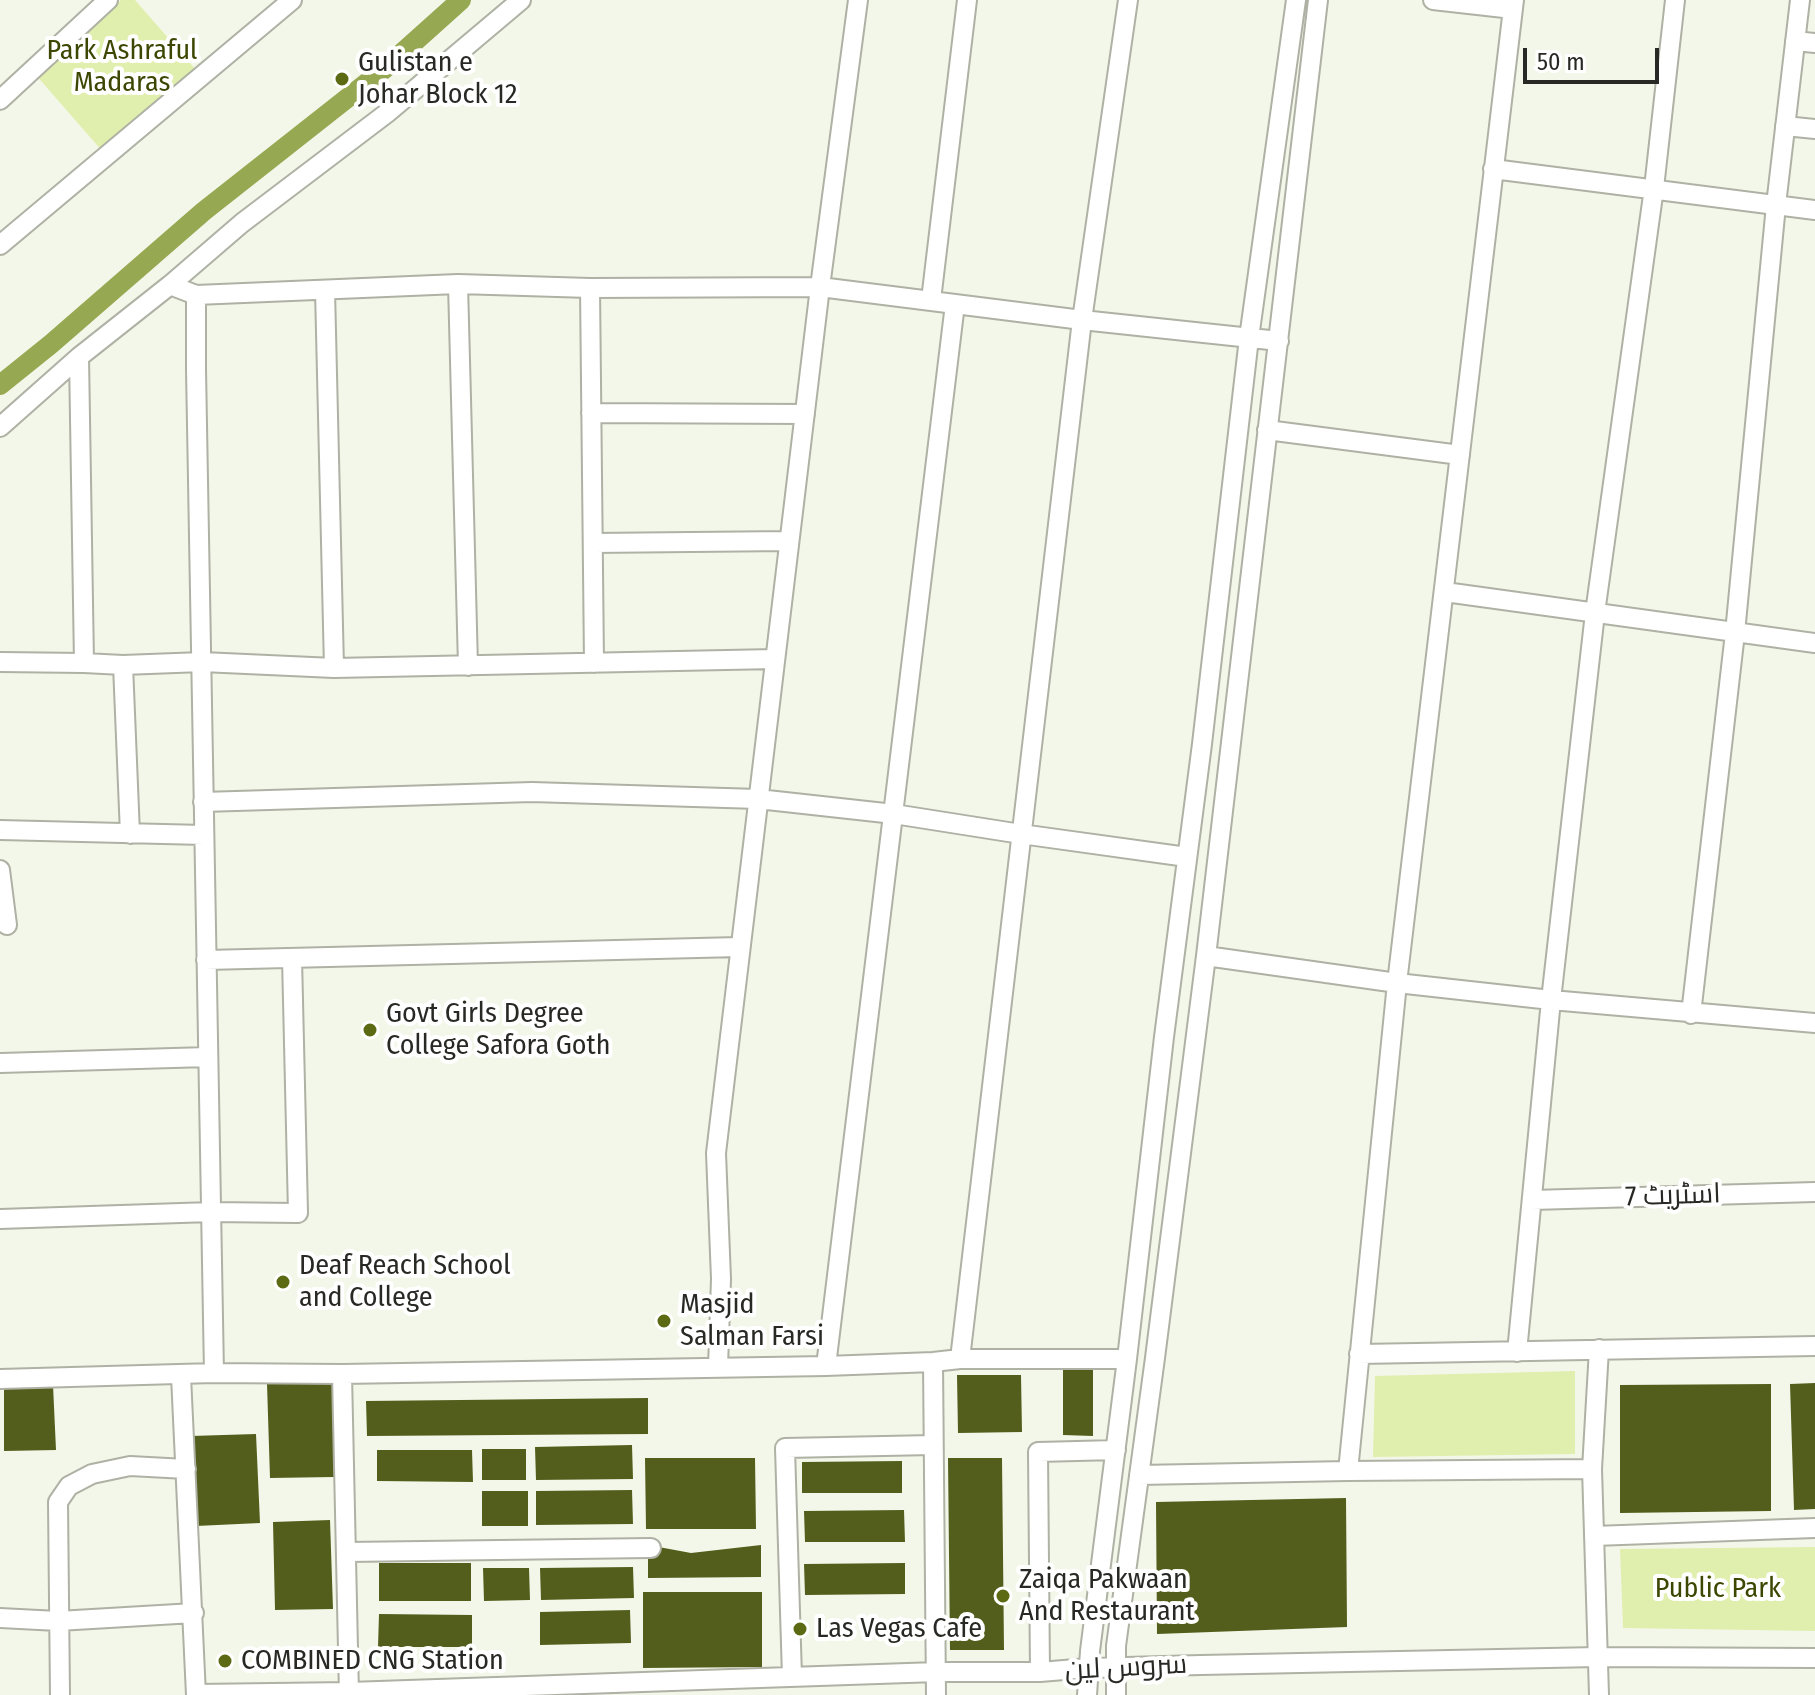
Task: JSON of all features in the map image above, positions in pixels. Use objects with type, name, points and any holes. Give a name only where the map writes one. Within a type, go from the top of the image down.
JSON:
[{"type":"street","points":[[0,100],[108,0]]},
{"type":"street","points":[[0,245],[292,0]]},
{"type":"street","points":[[0,427],[79,357],[242,223],[387,113],[521,0]]},
{"type":"street","points":[[718,1367],[721,1279],[716,1153],[820,287],[858,0]]},
{"type":"street","points":[[931,300],[967,0]]},
{"type":"street","points":[[960,1359],[1082,320],[1128,0]]},
{"type":"street","points":[[1087,1695],[1249,338],[1296,0]]},
{"type":"street","points":[[1116,1695],[1116,1646],[1206,956],[1318,0]]},
{"type":"street","points":[[1348,1471],[1397,983],[1514,5],[1433,0]]},
{"type":"street","points":[[1517,1352],[1551,1000],[1595,613],[1654,188],[1675,0]]},
{"type":"street","points":[[1691,1014],[1735,633],[1776,205],[1800,0]]},
{"type":"street","points":[[1795,41],[1815,43]]},
{"type":"street","points":[[1785,126],[1815,129]]},
{"type":"street","points":[[1493,169],[1815,210]]},
{"type":"street","points":[[170,285],[196,295],[458,284],[590,288],[820,287],[1279,341]]},
{"type":"street","points":[[458,284],[468,666]]},
{"type":"street","points":[[590,288],[594,663]]},
{"type":"street","points":[[325,290],[334,668]]},
{"type":"street","points":[[196,295],[214,1373]]},
{"type":"street","points":[[826,1366],[955,304]]},
{"type":"street","points":[[79,357],[84,663]]},
{"type":"street","points":[[591,413],[805,414]]},
{"type":"street","points":[[1267,430],[1460,455]]},
{"type":"street","points":[[593,543],[789,541]]},
{"type":"street","points":[[1445,592],[1815,643]]},
{"type":"street","points":[[0,662],[123,665],[202,662],[334,668],[775,659]]},
{"type":"street","points":[[123,665],[130,834]]},
{"type":"street","points":[[1200,758],[1229,761]]},
{"type":"street","points":[[203,802],[532,792],[758,799],[894,814],[1187,857]]},
{"type":"street","points":[[0,830],[204,835]]},
{"type":"street","points":[[0,870],[7,925]]},
{"type":"street","points":[[206,960],[739,947]]},
{"type":"street","points":[[1206,956],[1397,983],[1551,1000],[1815,1023]]},
{"type":"street","points":[[0,1219],[211,1212],[298,1213],[292,958]]},
{"type":"street","points":[[0,1063],[208,1057]]},
{"type":"street","name":"اسٹریٹ 7","points":[[1532,1200],[1815,1192]]},
{"type":"street","points":[[1359,1354],[1815,1346]]},
{"type":"street","points":[[1599,1349],[1592,1469],[1599,1695]]},
{"type":"street","points":[[0,1379],[214,1373],[342,1374],[826,1366],[960,1359],[1127,1359]]},
{"type":"street","points":[[933,1362],[936,1695]]},
{"type":"street","points":[[342,1374],[349,1694]]},
{"type":"street","points":[[181,1376],[196,1694]]},
{"type":"street","points":[[792,1677],[785,1448],[933,1445]]},
{"type":"street","points":[[1040,1672],[1038,1452],[1116,1450]]},
{"type":"street","points":[[60,1695],[58,1502],[69,1486],[92,1474],[130,1466],[186,1469]]},
{"type":"street","points":[[1139,1475],[1592,1469]]},
{"type":"street","points":[[1594,1536],[1815,1528]]},
{"type":"street","points":[[347,1552],[651,1548]]},
{"type":"street","points":[[0,1618],[58,1621],[194,1613]]},
{"type":"street","name":"سروس لین","points":[[196,1694],[349,1694],[1088,1668],[1598,1657],[1815,1658]]},
{"type":"green space","name":"Park Ashraful Madaras","points":[[121,0],[135,0],[197,71],[103,152],[35,74]]},
{"type":"green space","points":[[1575,1371],[1575,1454],[1373,1457],[1375,1376]]},
{"type":"green space","name":"Public Park","points":[[1815,1547],[1815,1631],[1623,1628],[1620,1549]]},
{"type":"building","points":[[1063,1366],[1093,1366],[1093,1436],[1063,1435]]},
{"type":"building","points":[[957,1375],[1021,1375],[1022,1432],[958,1433]]},
{"type":"building","points":[[335,1382],[334,1477],[270,1478],[267,1384]]},
{"type":"building","points":[[1815,1383],[1815,1509],[1794,1510],[1790,1384]]},
{"type":"building","points":[[4,1384],[53,1385],[56,1450],[4,1451]]},
{"type":"building","points":[[1771,1384],[1771,1511],[1620,1513],[1620,1385]]},
{"type":"building","points":[[648,1398],[648,1434],[367,1436],[366,1401]]},
{"type":"building","points":[[256,1434],[260,1523],[196,1526],[191,1436]]},
{"type":"building","points":[[632,1445],[633,1479],[536,1480],[535,1447]]},
{"type":"building","points":[[482,1449],[526,1449],[526,1480],[482,1480]]},
{"type":"building","points":[[377,1450],[472,1450],[473,1482],[377,1481]]},
{"type":"building","points":[[645,1458],[755,1458],[756,1529],[646,1529]]},
{"type":"building","points":[[948,1458],[1002,1458],[1004,1650],[950,1650]]},
{"type":"building","points":[[902,1461],[902,1493],[802,1493],[802,1462]]},
{"type":"building","points":[[632,1490],[633,1524],[536,1525],[536,1491]]},
{"type":"building","points":[[482,1491],[528,1491],[528,1526],[482,1526]]},
{"type":"building","points":[[1346,1498],[1347,1627],[1157,1634],[1156,1502]]},
{"type":"building","points":[[904,1510],[905,1542],[805,1542],[804,1511]]},
{"type":"building","points":[[330,1520],[333,1609],[275,1610],[273,1522]]},
{"type":"building","points":[[648,1545],[691,1553],[761,1545],[761,1577],[648,1578]]},
{"type":"building","points":[[379,1563],[471,1563],[471,1601],[379,1601]]},
{"type":"building","points":[[905,1563],[905,1594],[805,1595],[804,1564]]},
{"type":"building","points":[[633,1567],[634,1598],[541,1600],[540,1568]]},
{"type":"building","points":[[483,1568],[529,1568],[530,1600],[484,1601]]},
{"type":"building","points":[[643,1592],[762,1592],[762,1667],[643,1668]]},
{"type":"building","points":[[630,1610],[631,1643],[540,1645],[540,1612]]},
{"type":"building","points":[[379,1614],[472,1615],[472,1647],[378,1647]]},
{"type":"waterway","points":[[0,385],[204,211],[383,70],[461,0]]},
{"type":"place","name":"Gulistan e Johar Block 12","points":[[342,79]]},
{"type":"place","name":"Govt Girls Degree College Safora Goth","points":[[370,1030]]},
{"type":"place","name":"Deaf Reach School and College","points":[[283,1282]]},
{"type":"place","name":"Masjid Salman Farsi","points":[[664,1321]]},
{"type":"place","name":"Zaiqa Pakwaan And Restaurant","points":[[1003,1596]]},
{"type":"place","name":"Las Vegas Cafe","points":[[800,1629]]},
{"type":"place","name":"COMBINED CNG Station","points":[[225,1661]]}]
